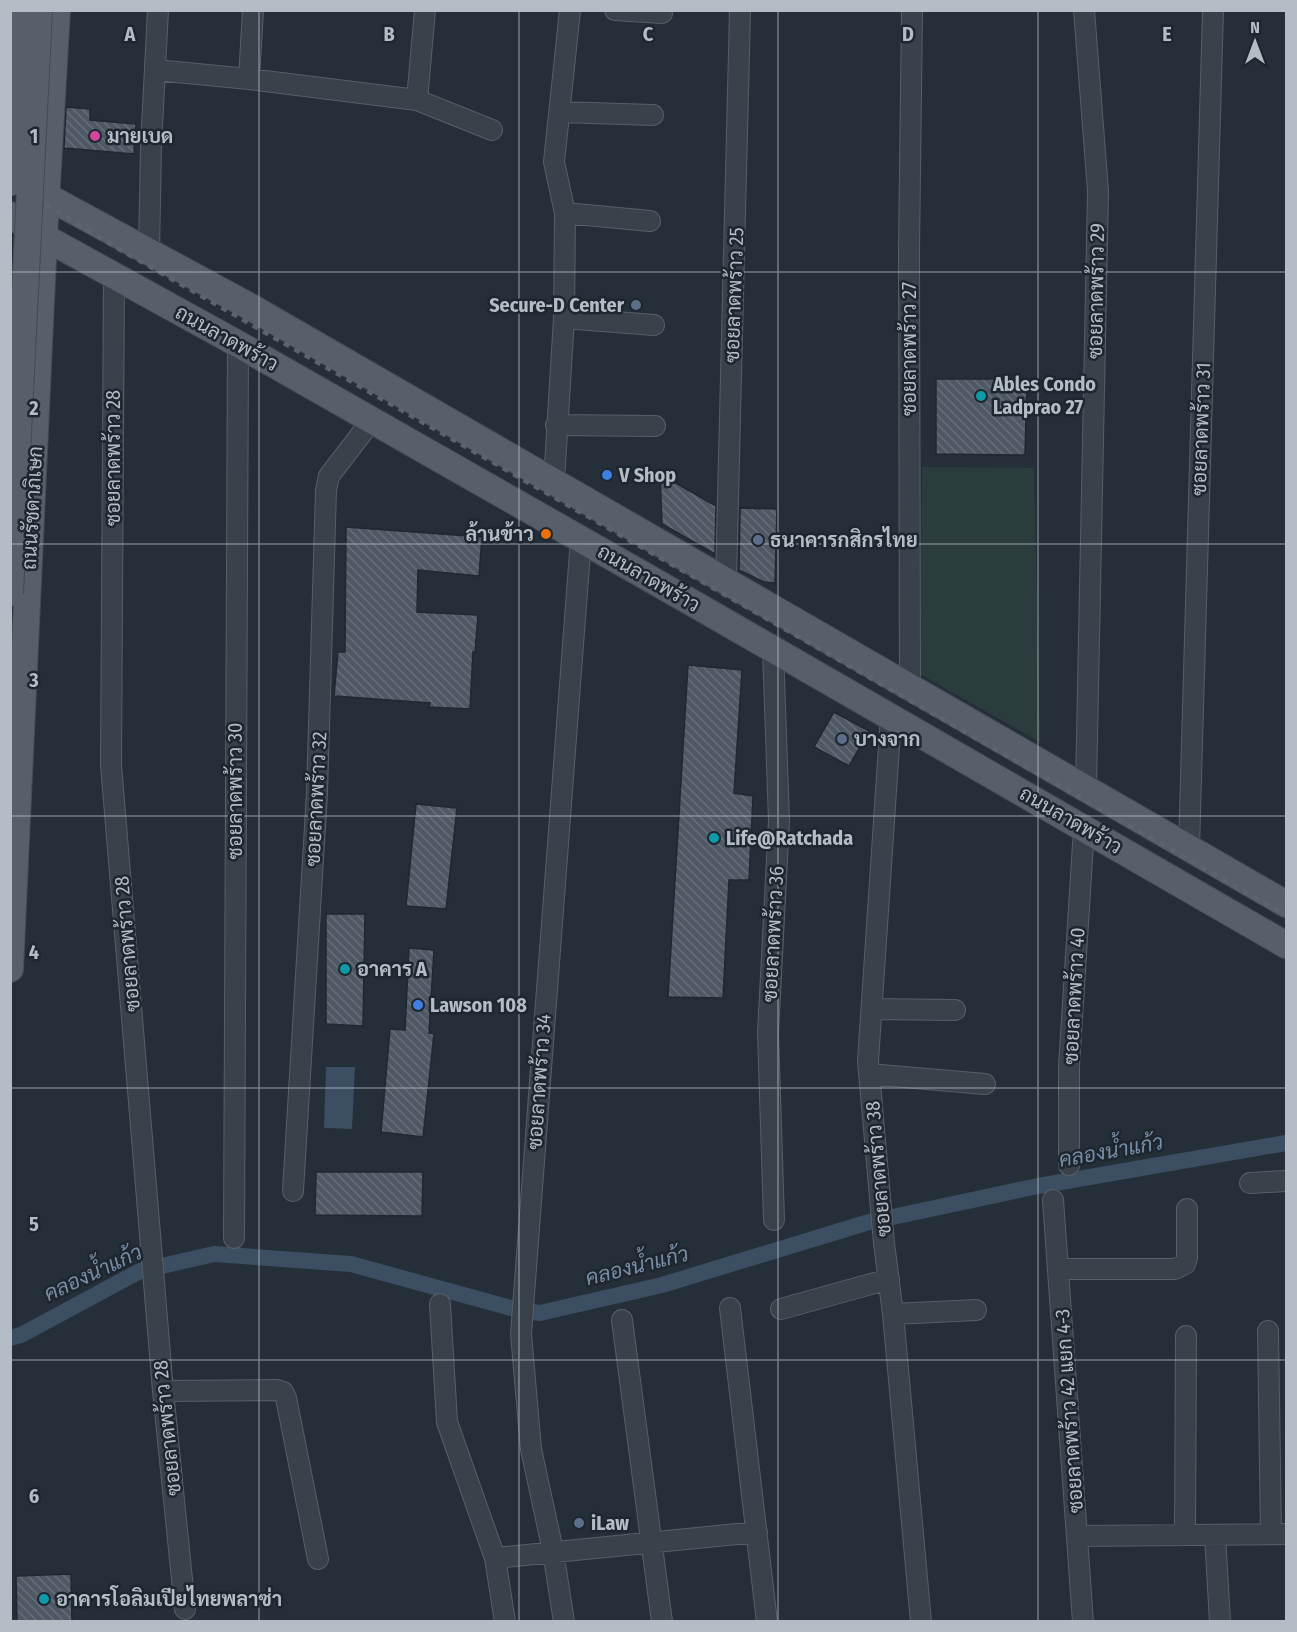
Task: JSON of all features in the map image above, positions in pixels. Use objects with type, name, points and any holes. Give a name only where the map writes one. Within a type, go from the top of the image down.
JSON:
[{"type":"main road","points":[[10,183],[19,10]]},
{"type":"main road","name":"ถนนรัชดาภิเษก","points":[[10,593],[39,10]]},
{"type":"main road","name":"ถนนรัชดาภิเษก","points":[[10,969],[17,685],[31,527],[57,10]]},
{"type":"main road","name":"ถนนลาดพร้าว","points":[[10,174],[554,481],[1287,904]]},
{"type":"main road","name":"ถนนลาดพร้าว","points":[[10,215],[44,237],[238,344],[891,716],[1287,945]]},
{"type":"main road","points":[[10,507],[19,511],[31,527]]},
{"type":"street","points":[[149,251],[150,146],[158,10]]},
{"type":"street","points":[[249,79],[253,10]]},
{"type":"street","points":[[417,100],[425,10]]},
{"type":"street","points":[[554,481],[564,318],[565,213],[554,162],[570,10]]},
{"type":"street","points":[[615,10],[662,13]]},
{"type":"street","name":"ซอยลาดพร้าว 25","points":[[726,580],[741,10]]},
{"type":"street","name":"ซอยลาดพร้าว 27","points":[[910,687],[909,250],[912,10]]},
{"type":"street","name":"ซอยลาดพร้าว 29","points":[[1084,10],[1098,191],[1086,788]]},
{"type":"street","name":"ซอยลาดพร้าว 31","points":[[1189,848],[1213,10]]},
{"type":"street","points":[[155,70],[417,100],[492,130]]},
{"type":"street","points":[[560,112],[653,115]]},
{"type":"street","points":[[565,213],[650,221]]},
{"type":"street","name":"ซอยลาดพร้าว 28","points":[[114,276],[111,765],[153,1282],[185,1609]]},
{"type":"street","points":[[564,318],[654,325]]},
{"type":"street","name":"ซอยลาดพร้าว 30","points":[[234,1238],[238,344]]},
{"type":"street","name":"ซอยลาดพร้าว 32","points":[[293,1191],[317,794],[326,490],[329,476],[372,420]]},
{"type":"street","points":[[556,425],[655,426]]},
{"type":"street","name":"ซอยลาดพร้าว 34","points":[[564,1622],[553,1551],[531,1449],[521,1334],[581,539]]},
{"type":"street","name":"ซอยลาดพร้าว 36","points":[[773,649],[779,820],[768,1034],[774,1220]]},
{"type":"street","name":"ซอยลาดพร้าว 38","points":[[891,716],[869,1074],[921,1622]]},
{"type":"street","name":"ซอยลาดพร้าว 40","points":[[1069,1165],[1069,1066],[1084,828]]},
{"type":"street","points":[[872,1009],[955,1010]]},
{"type":"street","points":[[869,1074],[986,1084]]},
{"type":"street","points":[[1250,1183],[1287,1181]]},
{"type":"street","name":"ซอยลาดพร้าว 42 แยก 4-3","points":[[1053,1200],[1083,1622]]},
{"type":"street","points":[[1058,1269],[1175,1269],[1185,1264],[1187,1258],[1187,1209]]},
{"type":"street","points":[[781,1309],[889,1279]]},
{"type":"street","points":[[440,1304],[447,1422],[495,1558],[505,1622]]},
{"type":"street","points":[[730,1308],[767,1622]]},
{"type":"street","points":[[893,1314],[976,1310]]},
{"type":"street","points":[[622,1320],[662,1622]]},
{"type":"street","points":[[1078,1536],[1279,1534],[1268,1331]]},
{"type":"street","points":[[1185,1535],[1186,1336]]},
{"type":"street","points":[[163,1391],[277,1390],[283,1392],[318,1559]]},
{"type":"street","points":[[495,1558],[757,1532]]},
{"type":"street","points":[[1215,1535],[1220,1622]]},
{"type":"green space","points":[[922,467],[1034,468],[1040,742],[920,674]]},
{"type":"water","points":[[326,1067],[355,1067],[352,1129],[324,1128]]},
{"type":"building","name":"มายเบด","points":[[66,107],[90,109],[90,120],[136,124],[134,154],[64,148]]},
{"type":"building","points":[[936,379],[1027,379],[1025,455],[936,454]]},
{"type":"building","points":[[660,474],[716,506],[715,554],[662,524]]},
{"type":"building","name":"ธนาคารกสิกรไทย","points":[[740,508],[777,509],[775,583],[764,582],[739,570]]},
{"type":"building","points":[[346,527],[482,537],[479,576],[418,570],[417,612],[478,615],[475,653],[473,652],[470,709],[429,707],[430,703],[334,696],[338,652],[345,652]]},
{"type":"building","name":"Life@Ratchada","points":[[688,665],[742,670],[734,793],[753,796],[749,880],[729,880],[723,998],[668,997]]},
{"type":"building","name":"บางจาก","points":[[834,712],[869,731],[849,766],[814,747]]},
{"type":"building","points":[[416,804],[457,808],[446,909],[406,906]]},
{"type":"building","name":"อาคาร A","points":[[326,914],[365,914],[363,1026],[326,1024]]},
{"type":"building","points":[[409,948],[434,950],[429,1033],[434,1034],[423,1137],[381,1132],[390,1029],[405,1030]]},
{"type":"building","points":[[316,1172],[423,1172],[422,1216],[315,1215]]},
{"type":"building","name":"อาคารโอลิมเปียไทยพลาซ่า","points":[[71,1574],[72,1622],[17,1622],[16,1576]]},
{"type":"waterway","name":"คลองน้ำแก้ว","points":[[10,1338],[21,1335],[140,1271],[214,1254],[351,1264],[518,1310],[540,1313],[662,1285],[869,1222],[1038,1186],[1286,1143]]},
{"type":"railway","points":[[10,172],[44,203],[112,245],[1286,915]]},
{"type":"place","name":"มายเบด","points":[[95,136]]},
{"type":"place","name":"Secure-D Center","points":[[636,305]]},
{"type":"place","name":"Ables Condo Ladprao 27","points":[[981,396]]},
{"type":"place","name":"V Shop","points":[[607,475]]},
{"type":"place","name":"ล้านข้าว","points":[[546,534]]},
{"type":"place","name":"ธนาคารกสิกรไทย","points":[[758,540]]},
{"type":"place","name":"บางจาก","points":[[842,739]]},
{"type":"place","name":"Life@Ratchada","points":[[714,838]]},
{"type":"place","name":"อาคาร A","points":[[345,969]]},
{"type":"place","name":"Lawson 108","points":[[418,1005]]},
{"type":"place","name":"iLaw","points":[[579,1523]]},
{"type":"place","name":"อาคารโอลิมเปียไทยพลาซ่า","points":[[44,1599]]}]
